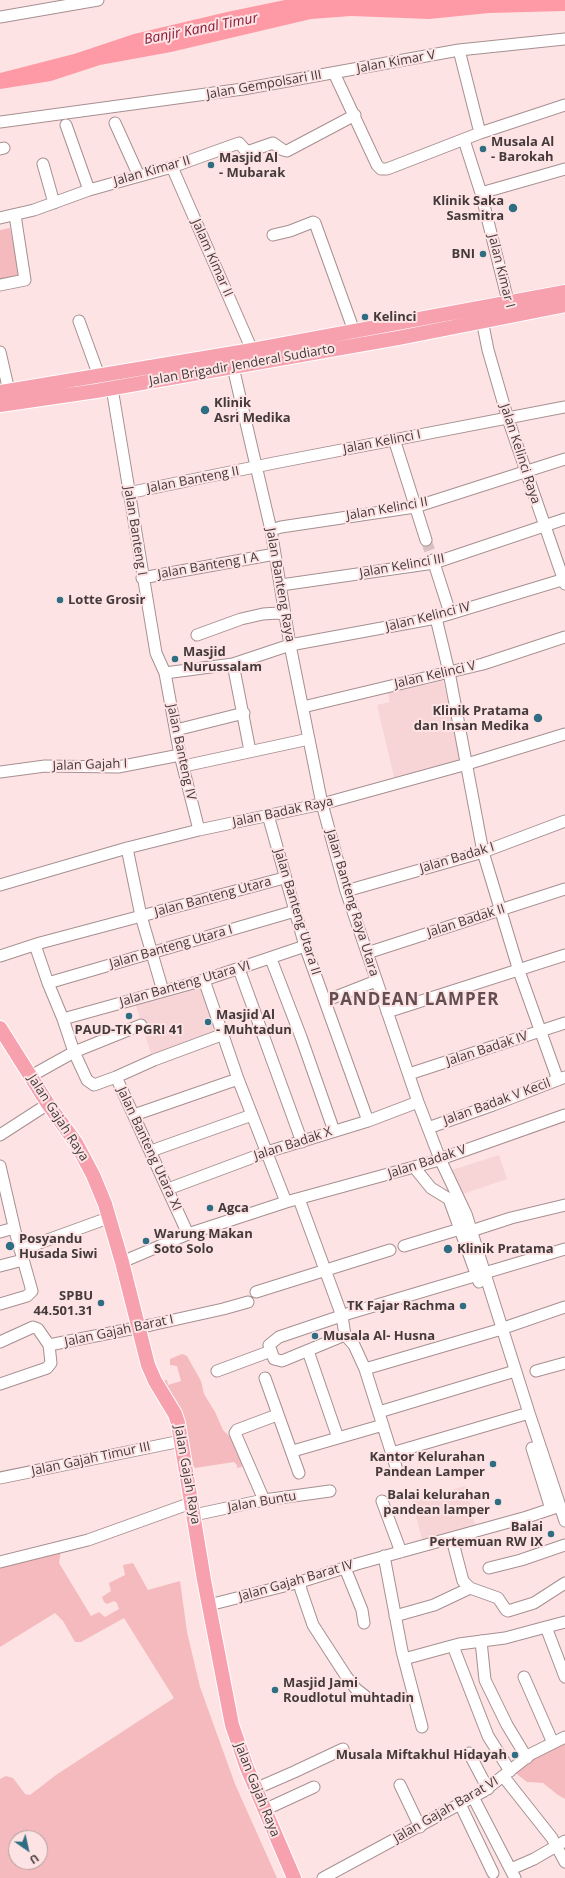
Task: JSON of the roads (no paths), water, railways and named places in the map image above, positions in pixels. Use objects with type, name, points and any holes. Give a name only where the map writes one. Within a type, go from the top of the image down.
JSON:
[{"type":"main road","name":"Jalan Brigadir Jenderal Sudiarto","points":[[0,405],[112,388],[233,367],[317,345],[510,309],[565,292]]},
{"type":"main road","name":"Jalan Brigadir Jenderal Sudiarto","points":[[510,309],[565,305]]},
{"type":"main road","name":"Jalan Brigadir Jenderal Sudiarto","points":[[5,391],[252,350],[317,345],[354,331],[481,315]]},
{"type":"main road","name":"Jalan Gajah Raya","points":[[0,1028],[48,1104],[82,1152],[100,1190],[122,1262],[137,1328],[151,1372],[175,1414],[232,1725],[264,1810],[294,1878]]},
{"type":"street","points":[[0,17],[98,0]]},
{"type":"street","points":[[480,133],[459,50],[565,39]]},
{"type":"street","name":"Jalan Kimar V","points":[[334,73],[459,50]]},
{"type":"street","name":"Jalan Gempolsari III","points":[[0,122],[153,103],[334,73],[355,115],[377,165],[381,169],[387,169],[464,140]]},
{"type":"street","points":[[464,140],[480,133],[565,105]]},
{"type":"street","name":"Jalan Kimar II","points":[[0,218],[54,203],[88,190],[172,167],[239,143],[247,152],[273,143],[283,150],[287,150],[355,115]]},
{"type":"street","points":[[115,123],[139,176]]},
{"type":"street","points":[[66,124],[88,190]]},
{"type":"street","name":"Jalan Kimar I","points":[[464,140],[481,193],[510,309]]},
{"type":"street","points":[[43,164],[54,203]]},
{"type":"street","name":"Jalam Kimar II","points":[[172,167],[252,350]]},
{"type":"street","points":[[481,193],[565,169]]},
{"type":"street","points":[[0,285],[25,280],[15,215]]},
{"type":"street","points":[[274,235],[290,231],[313,222],[315,224],[354,331]]},
{"type":"street","name":"Jalan Kelinci Raya","points":[[481,315],[488,350],[508,419],[525,472],[564,581]]},
{"type":"street","points":[[79,321],[99,376]]},
{"type":"street","points":[[0,352],[5,391]]},
{"type":"street","name":"Jalan Banteng Raya","points":[[233,367],[258,467],[271,530],[290,645],[322,804]]},
{"type":"street","name":"Jalan Banteng I","points":[[112,388],[128,494],[156,654],[165,674]]},
{"type":"street","name":"Jalan Kelinci I","points":[[258,467],[394,439],[508,419],[565,407]]},
{"type":"street","points":[[394,439],[426,540]]},
{"type":"street","name":"Jalan Kelinci II","points":[[271,530],[280,527],[416,507],[565,459]]},
{"type":"street","name":"Jalan Banteng II","points":[[128,494],[258,467]]},
{"type":"street","name":"Jalan Kelinci III","points":[[281,585],[434,561],[565,519]]},
{"type":"street","name":"Jalan Banteng I A","points":[[142,578],[274,554]]},
{"type":"street","points":[[434,561],[450,613]]},
{"type":"street","name":"Jalan Kelinci IV","points":[[165,674],[233,664],[290,645],[436,618],[564,581]]},
{"type":"street","points":[[197,635],[241,619],[263,614],[278,613],[285,615]]},
{"type":"street","points":[[436,618],[449,672],[483,852],[519,971],[541,1032],[561,1079]]},
{"type":"street","name":"Jalan Kelinci V","points":[[303,707],[483,664],[565,637]]},
{"type":"street","points":[[233,664],[244,713],[250,751]]},
{"type":"street","name":"Jalan Banteng IV","points":[[165,674],[180,755],[199,830]]},
{"type":"street","points":[[176,730],[244,713]]},
{"type":"street","name":"Jalan Badak Raya","points":[[0,885],[127,848],[199,830],[322,804],[467,764],[565,734]]},
{"type":"street","points":[[184,766],[309,739]]},
{"type":"street","name":"Jalan Gajah I","points":[[0,772],[45,766],[118,767],[180,755]]},
{"type":"street","name":"Jalan Banteng Raya Utara","points":[[322,804],[346,891],[418,1102],[440,1159],[466,1214],[464,1231]]},
{"type":"street","name":"Jalan Banteng Utara II","points":[[268,815],[284,878],[305,946],[368,1121]]},
{"type":"street","name":"Jalan Badak I","points":[[346,891],[483,852],[565,821]]},
{"type":"street","name":"Jalan Banteng Utara","points":[[127,848],[141,916],[163,991]]},
{"type":"street","name":"Jalan Banteng Utara","points":[[0,956],[35,945],[284,878]]},
{"type":"street","name":"Jalan Badak II","points":[[368,953],[565,889]]},
{"type":"street","name":"Jalan Banteng Utara I","points":[[48,983],[295,911]]},
{"type":"street","name":"Jalan Banteng Utara XI","points":[[35,945],[74,1052],[86,1080],[94,1085],[116,1077],[188,1234]]},
{"type":"street","name":"Jalan Banteng Utara VI","points":[[63,1019],[204,980],[271,959],[305,946]]},
{"type":"street","points":[[387,1012],[519,971],[565,955]]},
{"type":"street","points":[[271,959],[301,1037],[334,1131]]},
{"type":"street","points":[[239,969],[302,1142]]},
{"type":"street","points":[[204,980],[224,1034],[238,1079],[286,1202]]},
{"type":"street","points":[[325,1001],[376,981]]},
{"type":"street","name":"Jalan Badak IV","points":[[409,1074],[565,1023]]},
{"type":"street","points":[[31,1076],[74,1052],[141,1024]]},
{"type":"street","points":[[116,1077],[154,1060],[224,1034]]},
{"type":"street","points":[[134,1115],[238,1079]]},
{"type":"street","name":"Jalan Badak V Kecil","points":[[428,1128],[561,1079]]},
{"type":"street","name":"Jalan Badak X","points":[[168,1189],[267,1152],[368,1121],[418,1102]]},
{"type":"street","points":[[1,1132],[48,1104]]},
{"type":"street","points":[[151,1151],[252,1115]]},
{"type":"street","name":"Jalan Badak V","points":[[122,1262],[188,1234],[286,1202],[440,1159],[565,1115]]},
{"type":"street","points":[[0,1166],[14,1228],[32,1291],[31,1293],[0,1304]]},
{"type":"street","points":[[414,1167],[431,1188],[449,1199],[464,1231],[480,1274],[525,1414],[565,1521]]},
{"type":"street","points":[[299,1199],[342,1316],[345,1335],[354,1345],[365,1369],[396,1467]]},
{"type":"street","points":[[404,1246],[565,1205]]},
{"type":"street","points":[[0,1266],[108,1218]]},
{"type":"street","points":[[0,1232],[14,1228]]},
{"type":"street","points":[[345,1335],[282,1361],[273,1355],[269,1345],[279,1337],[342,1316],[565,1249]]},
{"type":"street","points":[[256,1292],[325,1272],[390,1250]]},
{"type":"street","name":"Jalan Gajah Barat I","points":[[0,1342],[33,1327],[38,1329],[49,1345],[137,1328],[248,1302]]},
{"type":"street","points":[[365,1369],[498,1330],[565,1307]]},
{"type":"street","points":[[0,1384],[47,1368],[51,1363],[49,1345]]},
{"type":"street","points":[[308,1351],[338,1438]]},
{"type":"street","points":[[217,1371],[273,1355]]},
{"type":"street","points":[[536,1371],[565,1363]]},
{"type":"street","points":[[379,1412],[512,1372]]},
{"type":"street","points":[[265,1378],[277,1415],[293,1451],[299,1473]]},
{"type":"street","points":[[392,1453],[525,1414]]},
{"type":"street","points":[[264,1500],[235,1434],[237,1430],[277,1415]]},
{"type":"street","points":[[293,1451],[383,1425]]},
{"type":"street","name":"Jalan Gajah Timur III","points":[[0,1478],[181,1441]]},
{"type":"street","name":"Jalan Buntu","points":[[0,1562],[88,1540],[193,1509],[330,1491]]},
{"type":"street","points":[[382,1501],[401,1552]]},
{"type":"street","name":"Jalan Gajah Barat IV","points":[[209,1605],[300,1582],[384,1556],[452,1539],[559,1506]]},
{"type":"street","points":[[452,1539],[460,1576],[470,1588],[498,1598],[503,1608],[508,1611],[534,1603],[565,1583]]},
{"type":"street","points":[[489,1568],[521,1560],[565,1545]]},
{"type":"street","points":[[384,1556],[404,1659],[422,1727]]},
{"type":"street","points":[[345,1568],[362,1610],[364,1623]]},
{"type":"street","points":[[300,1582],[301,1590],[313,1625],[346,1676],[356,1689],[365,1696]]},
{"type":"street","points":[[395,1616],[434,1605],[470,1588]]},
{"type":"street","points":[[404,1659],[453,1646],[505,1638],[565,1622]]},
{"type":"street","points":[[546,1627],[565,1677]]},
{"type":"street","points":[[481,1641],[485,1680],[507,1725],[527,1758]]},
{"type":"street","points":[[453,1646],[488,1736],[507,1773],[552,1838],[560,1844],[565,1862]]},
{"type":"street","points":[[524,1677],[552,1743]]},
{"type":"street","name":"Jalan Gajah Barat VI","points":[[323,1878],[488,1789],[527,1758],[565,1737]]},
{"type":"street","points":[[256,1789],[342,1749]]},
{"type":"street","points":[[468,1753],[488,1789]]},
{"type":"street","points":[[400,1785],[420,1827]]},
{"type":"street","points":[[264,1810],[314,1787]]},
{"type":"street","points":[[473,1797],[513,1874],[560,1844]]},
{"type":"street","points":[[460,1804],[493,1873]]},
{"type":"water","name":"Banjir Kanal Timur","points":[[285,0],[565,0],[565,11],[489,13],[429,19],[351,16],[311,19],[171,52],[100,65],[51,81],[0,89],[0,73],[74,54],[134,34]]},
{"type":"tunnel","points":[[426,540],[433,560]]},
{"type":"place","name":"Musala Al - Barokah","points":[[483,149]]},
{"type":"place","name":"Masjid Al - Mubarak","points":[[211,165]]},
{"type":"place","name":"Klinik Saka Sasmitra","points":[[513,208]]},
{"type":"place","name":"BNI","points":[[483,254]]},
{"type":"place","name":"Kelinci","points":[[365,317]]},
{"type":"place","name":"Klinik Asri Medika","points":[[205,410]]},
{"type":"place","name":"Lotte Grosir","points":[[60,600]]},
{"type":"place","name":"Masjid Nurussalam","points":[[175,659]]},
{"type":"place","name":"Klinik Pratama dan Insan Medika","points":[[538,718]]},
{"type":"place","name":"PAUD-TK PGRI 41","points":[[129,1016]]},
{"type":"place","name":"Masjid Al - Muhtadun","points":[[208,1022]]},
{"type":"place","name":"Agca","points":[[210,1208]]},
{"type":"place","name":"Warung Makan Soto Solo","points":[[146,1241]]},
{"type":"place","name":"Posyandu Husada Siwi","points":[[10,1246]]},
{"type":"place","name":"Klinik Pratama","points":[[448,1249]]},
{"type":"place","name":"SPBU 44.501.31","points":[[101,1303]]},
{"type":"place","name":"TK Fajar Rachma","points":[[463,1306]]},
{"type":"place","name":"Musala Al- Husna","points":[[315,1336]]},
{"type":"place","name":"Kantor Kelurahan Pandean Lamper","points":[[493,1464]]},
{"type":"place","name":"Balai kelurahan pandean lamper","points":[[498,1502]]},
{"type":"place","name":"Balai Pertemuan RW IX","points":[[551,1534]]},
{"type":"place","name":"Masjid Jami Roudlotul muhtadin","points":[[275,1690]]},
{"type":"place","name":"Musala Miftakhul Hidayah","points":[[515,1755]]},
{"type":"district","name":"PANDEAN LAMPER","points":[[414,1000]]}]
